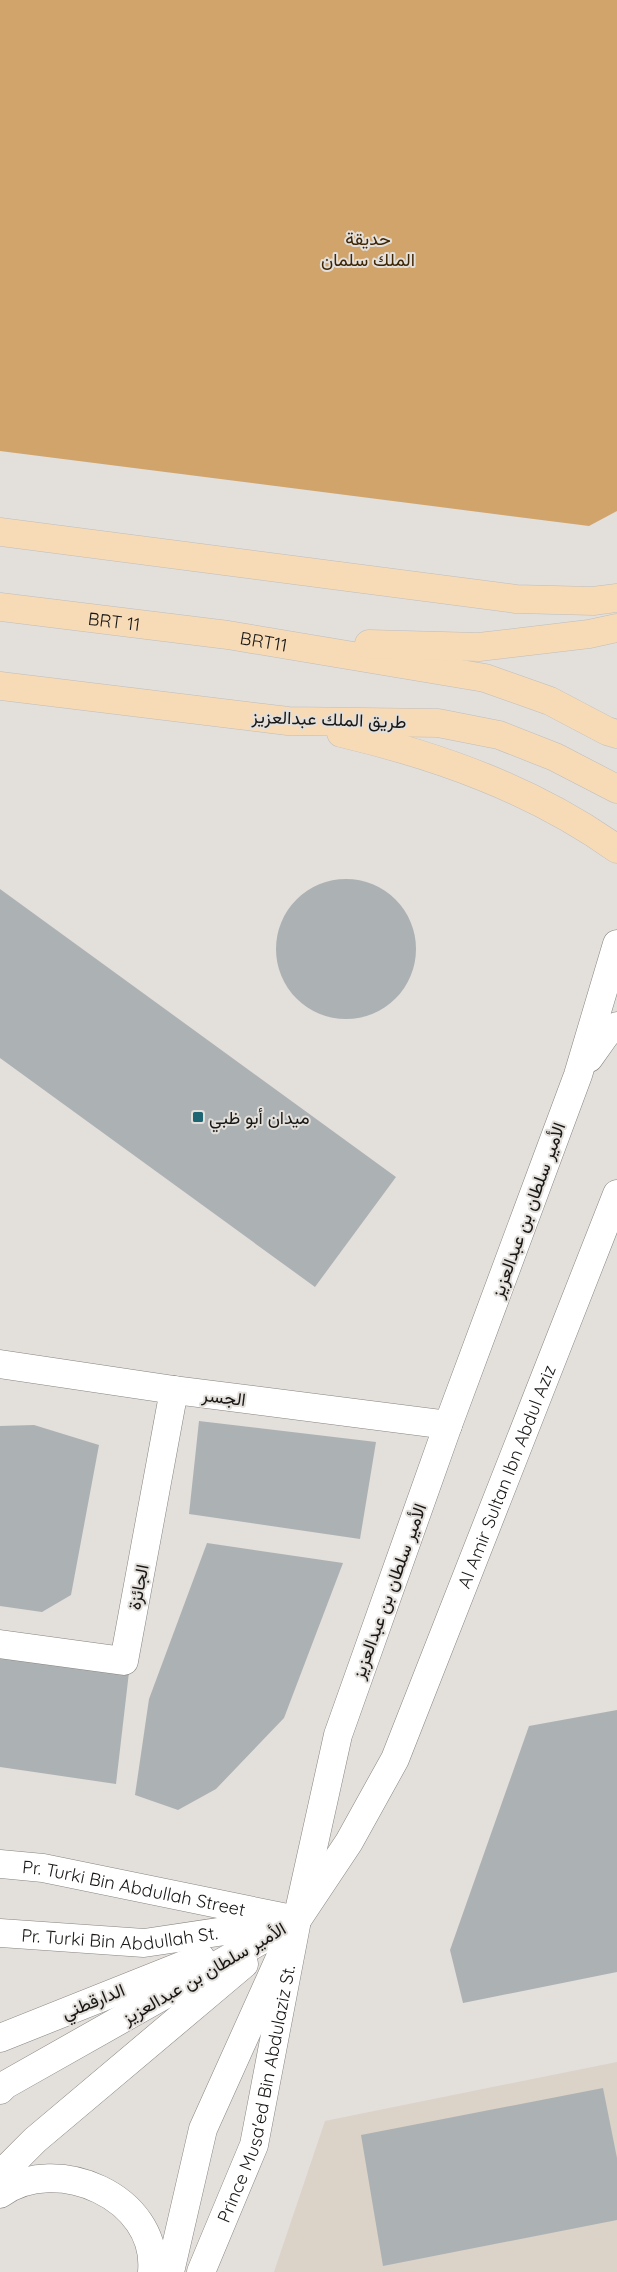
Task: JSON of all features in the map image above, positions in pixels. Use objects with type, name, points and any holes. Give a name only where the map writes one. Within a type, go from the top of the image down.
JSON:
[{"type":"main road","points":[[0,532],[516,599],[593,601],[617,598]]},
{"type":"main road","name":"BRT 11","points":[[0,606],[228,635]]},
{"type":"main road","name":"BRT11","points":[[228,635],[361,644],[479,647],[589,634],[617,628]]},
{"type":"main road","name":"BRT11","points":[[228,635],[485,678],[550,701],[607,731],[617,734]]},
{"type":"main road","name":"طريق الملك عبدالعزيز","points":[[0,686],[288,721],[438,723],[499,735],[555,757],[617,789]]},
{"type":"main road","points":[[288,721],[396,746],[468,770],[538,800],[615,853]]},
{"type":"street","name":"الأمير سلطان بن عبدالعزيز","points":[[0,2090],[297,1920],[338,1735],[448,1425],[578,1075],[617,944]]},
{"type":"street","points":[[578,1075],[606,1034],[617,1026]]},
{"type":"street","name":"Al Amir Sultan Ibn Abdul Aziz","points":[[395,1759],[617,1194]]},
{"type":"street","name":"الجسر","points":[[0,1364],[174,1390],[448,1425]]},
{"type":"street","name":"الجائزة","points":[[0,1644],[124,1661],[174,1390]]},
{"type":"street","name":"Prince Musa'ed Bin Abdulaziz St.","points":[[201,2272],[254,2145],[297,1920],[348,1842],[395,1759]]},
{"type":"street","name":"Pr. Turki Bin Abdullah Street","points":[[0,1864],[43,1868],[297,1920]]},
{"type":"street","points":[[0,2175],[36,2140],[297,1920]]},
{"type":"street","points":[[170,2272],[203,2129],[297,1920]]},
{"type":"street","name":"Pr. Turki Bin Abdullah St.","points":[[0,1933],[144,1943],[297,1920]]},
{"type":"street","name":"الدارقطني","points":[[0,2038],[297,1920]]},
{"type":"street","points":[[0,2194],[14,2184],[54,2177],[92,2184],[128,2208],[147,2237],[152,2272]]},
{"type":"shaded area","points":[[617,2062],[617,2272],[274,2272],[325,2121]]},
{"type":"green space","name":"حديقة الملك سلمان","points":[[0,0],[617,0],[617,511],[589,526],[0,451]]},
{"type":"building","points":[[346,879],[373,885],[385,891],[395,900],[404,910],[410,922],[416,949],[410,976],[404,988],[395,998],[385,1007],[373,1013],[346,1019],[319,1013],[307,1007],[297,998],[288,988],[282,976],[276,949],[282,922],[288,910],[297,900],[307,891],[319,885]]},
{"type":"building","name":"ميدان أبو ظبي","points":[[0,889],[396,1177],[315,1287],[0,1058]]},
{"type":"building","points":[[199,1421],[376,1442],[360,1539],[189,1514]]},
{"type":"building","points":[[34,1425],[99,1445],[71,1595],[42,1612],[0,1606],[0,1426]]},
{"type":"building","points":[[207,1543],[343,1563],[284,1718],[216,1789],[178,1810],[135,1795],[149,1699]]},
{"type":"building","points":[[0,1657],[129,1672],[116,1784],[0,1767]]},
{"type":"building","points":[[617,1710],[617,1972],[463,2003],[450,1950],[529,1726]]},
{"type":"building","points":[[603,2088],[617,2158],[617,2220],[383,2266],[361,2135]]},
{"type":"place","name":"ميدان أبو ظبي","points":[[198,1117]]}]
